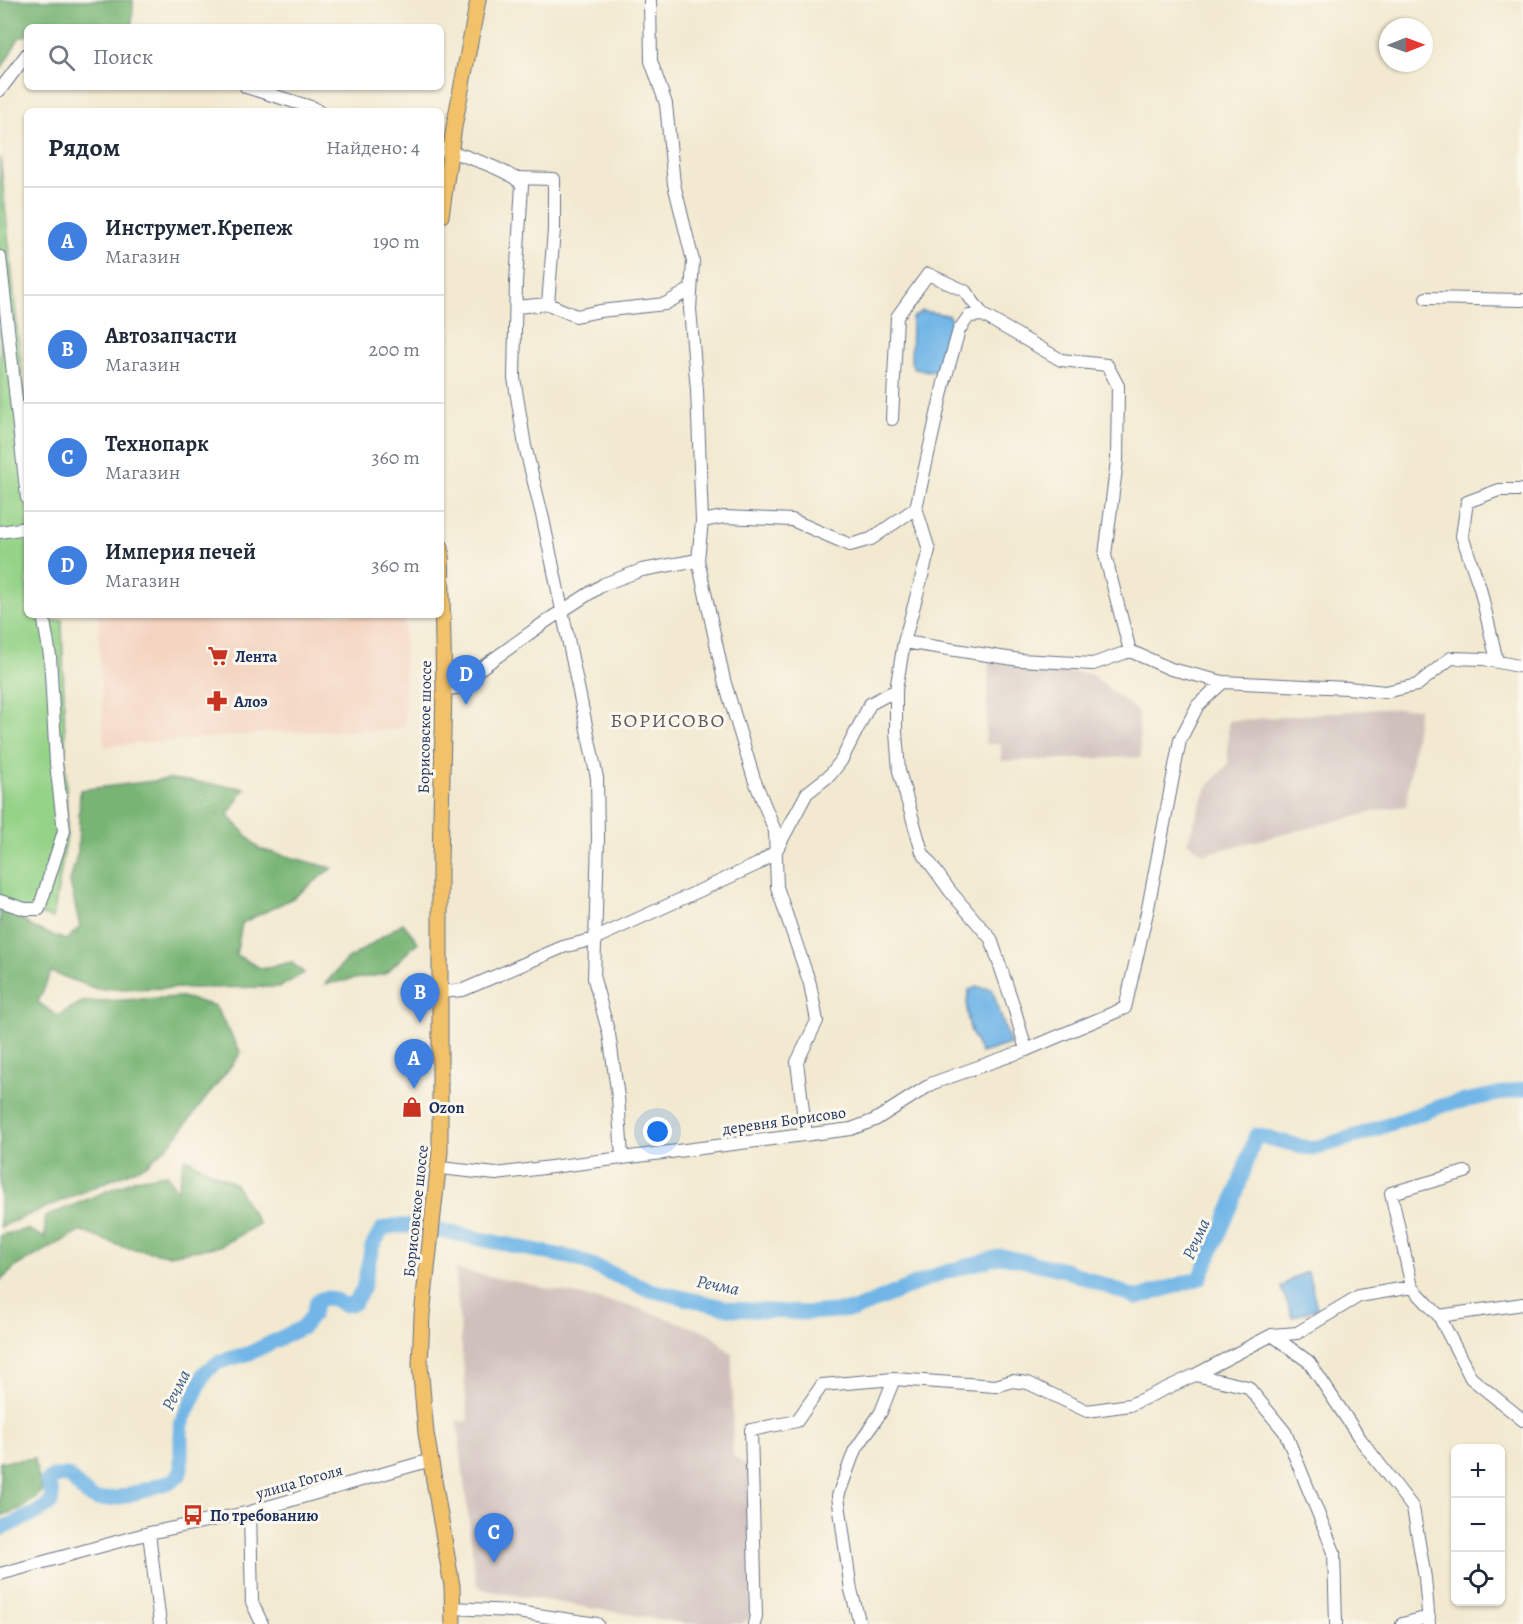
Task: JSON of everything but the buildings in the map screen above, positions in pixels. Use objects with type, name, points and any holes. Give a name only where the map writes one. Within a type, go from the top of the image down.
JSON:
[{"type":"main road","points":[[444,176],[446,150],[478,0]]},
{"type":"main road","name":"Борисовское шоссе","points":[[442,618],[444,689],[440,861],[440,1168],[422,1315],[420,1365],[424,1417],[448,1563],[453,1624]]},
{"type":"street","points":[[650,0],[651,61],[666,104],[674,184],[693,261],[690,309],[697,390],[702,521],[698,560],[724,680],[754,779],[775,831],[777,887],[810,984],[817,1021],[797,1062],[806,1135]]},
{"type":"street","points":[[0,90],[24,58]]},
{"type":"street","points":[[256,90],[314,108]]},
{"type":"street","points":[[446,150],[517,178],[554,179],[554,230],[548,304]]},
{"type":"street","points":[[517,178],[522,185],[514,378],[525,446],[543,519],[597,778],[598,839],[594,979],[609,1034],[618,1097],[621,1156]]},
{"type":"street","points":[[0,257],[24,471]]},
{"type":"street","points":[[892,419],[897,317],[928,274],[965,291],[983,315],[1061,360],[1107,365],[1118,386],[1117,460],[1106,555],[1130,651]]},
{"type":"street","points":[[516,307],[548,304],[576,316],[665,304],[691,289]]},
{"type":"street","points":[[1426,298],[1523,300]]},
{"type":"street","points":[[983,315],[969,316],[959,330],[944,383],[916,508],[929,550],[904,642],[896,690],[896,732],[899,771],[922,852],[950,891],[992,939],[1026,1050]]},
{"type":"street","points":[[1497,661],[1480,588],[1462,536],[1467,502],[1499,490],[1523,490]]},
{"type":"street","points":[[702,521],[724,517],[792,520],[850,545],[871,539],[916,508]]},
{"type":"street","points":[[0,532],[24,528]]},
{"type":"street","points":[[444,689],[457,688],[477,671],[604,584],[642,570],[698,560]]},
{"type":"street","points":[[0,901],[25,909],[39,909],[64,831],[56,763],[50,656],[44,618]]},
{"type":"street","points":[[904,642],[1020,660],[1093,664],[1130,651],[1171,669],[1223,681],[1385,692],[1417,686],[1452,658],[1484,658],[1523,667]]},
{"type":"street","name":"деревня Борисово","points":[[440,1168],[495,1174],[621,1156],[851,1129],[875,1120],[933,1083],[1026,1050],[1125,1008],[1148,908],[1180,740],[1198,705],[1223,681]]},
{"type":"street","points":[[441,992],[463,990],[563,948],[594,939],[758,864],[776,851],[807,793],[830,775],[841,761],[846,747],[870,704],[896,690]]},
{"type":"street","points":[[1465,1172],[1391,1193],[1412,1287],[1439,1316],[1471,1378],[1522,1418]]},
{"type":"street","points":[[753,1624],[756,1616],[751,1430],[797,1421],[822,1385],[894,1379],[996,1386],[1012,1382],[1028,1383],[1087,1411],[1130,1405],[1195,1375],[1272,1335],[1297,1333],[1359,1296],[1412,1287]]},
{"type":"street","points":[[1439,1316],[1523,1304]]},
{"type":"street","points":[[1272,1335],[1309,1362],[1361,1440],[1413,1508],[1425,1578],[1429,1621],[1402,1624]]},
{"type":"street","points":[[1195,1375],[1248,1387],[1285,1432],[1334,1552],[1336,1624]]},
{"type":"street","points":[[860,1624],[851,1590],[838,1496],[854,1452],[881,1412],[894,1379]]},
{"type":"street","name":"улица Гоголя","points":[[0,1574],[149,1533],[250,1512],[431,1460]]},
{"type":"street","points":[[250,1512],[252,1602],[262,1624]]},
{"type":"street","points":[[149,1533],[160,1624]]},
{"type":"street","points":[[453,1608],[511,1611],[597,1624]]},
{"type":"shaded area","points":[[98,618],[404,618],[405,727],[385,730],[279,732],[104,746]]},
{"type":"shaded area","points":[[989,661],[1091,674],[1138,712],[1141,757],[1001,761],[1001,744],[985,744]]},
{"type":"shaded area","points":[[1419,708],[1406,806],[1385,809],[1204,854],[1187,842],[1207,787],[1228,764],[1228,721],[1377,709]]},
{"type":"shaded area","points":[[455,1269],[635,1307],[709,1333],[732,1354],[733,1456],[749,1468],[751,1616],[742,1624],[687,1624],[484,1590],[476,1583],[457,1421],[468,1421]]},
{"type":"green space","points":[[0,0],[133,0],[132,24],[24,24],[24,36],[19,38],[0,71]]},
{"type":"green space","points":[[0,156],[24,397],[24,618],[46,618],[47,622],[62,620],[67,834],[53,918],[0,903]]},
{"type":"green space","points":[[170,779],[245,788],[228,815],[259,849],[332,868],[293,898],[242,923],[236,955],[262,969],[291,962],[304,973],[280,987],[97,989],[51,972],[38,1002],[57,1016],[82,1002],[182,997],[215,1006],[241,1053],[172,1142],[146,1165],[0,1227],[0,905],[7,907],[32,927],[66,940],[80,927],[70,882],[78,851],[80,790]]},
{"type":"green space","points":[[403,923],[418,942],[385,974],[325,984],[344,962]]},
{"type":"green space","points":[[185,1158],[235,1184],[259,1224],[220,1246],[169,1255],[123,1247],[81,1231],[18,1265],[0,1281],[0,1235],[27,1229],[45,1238],[45,1217],[136,1179],[167,1174],[177,1191]]},
{"type":"green space","points":[[34,1458],[42,1492],[22,1508],[0,1516],[0,1462]]},
{"type":"water","points":[[922,311],[948,315],[951,320],[945,368],[940,372],[914,369],[911,361],[912,318]]},
{"type":"water","points":[[977,987],[992,989],[1010,1044],[981,1053],[967,1015],[969,990]]},
{"type":"water","points":[[1308,1272],[1317,1308],[1293,1317],[1281,1288],[1292,1278]]},
{"type":"waterway","name":"Речма","points":[[0,1529],[36,1513],[51,1503],[52,1495],[47,1481],[52,1477],[67,1475],[91,1497],[107,1499],[172,1481],[179,1476],[181,1424],[205,1372],[219,1362],[250,1353],[303,1327],[312,1316],[317,1301],[321,1299],[328,1298],[344,1305],[354,1303],[363,1289],[372,1247],[382,1229],[393,1226],[417,1226],[577,1259],[650,1290],[732,1309],[805,1313],[854,1310],[939,1274],[1002,1256],[1065,1270],[1137,1298],[1200,1278],[1233,1202],[1256,1135],[1312,1149],[1444,1105],[1523,1089]]},
{"type":"place","name":"Лента","points":[[218,656]]},
{"type":"place","name":"Алоэ","points":[[217,701]]},
{"type":"place","name":"Империя печей","points":[[466,705]]},
{"type":"place","name":"Автозапчасти","points":[[420,1023]]},
{"type":"place","name":"Инструмет.Крепеж","points":[[414,1089]]},
{"type":"place","name":"Ozon","points":[[412,1107]]},
{"type":"place","name":"По требованию","points":[[193,1515]]},
{"type":"place","name":"Технопарк","points":[[494,1563]]},
{"type":"district","name":"БОРИСОВО","points":[[668,720]]}]
